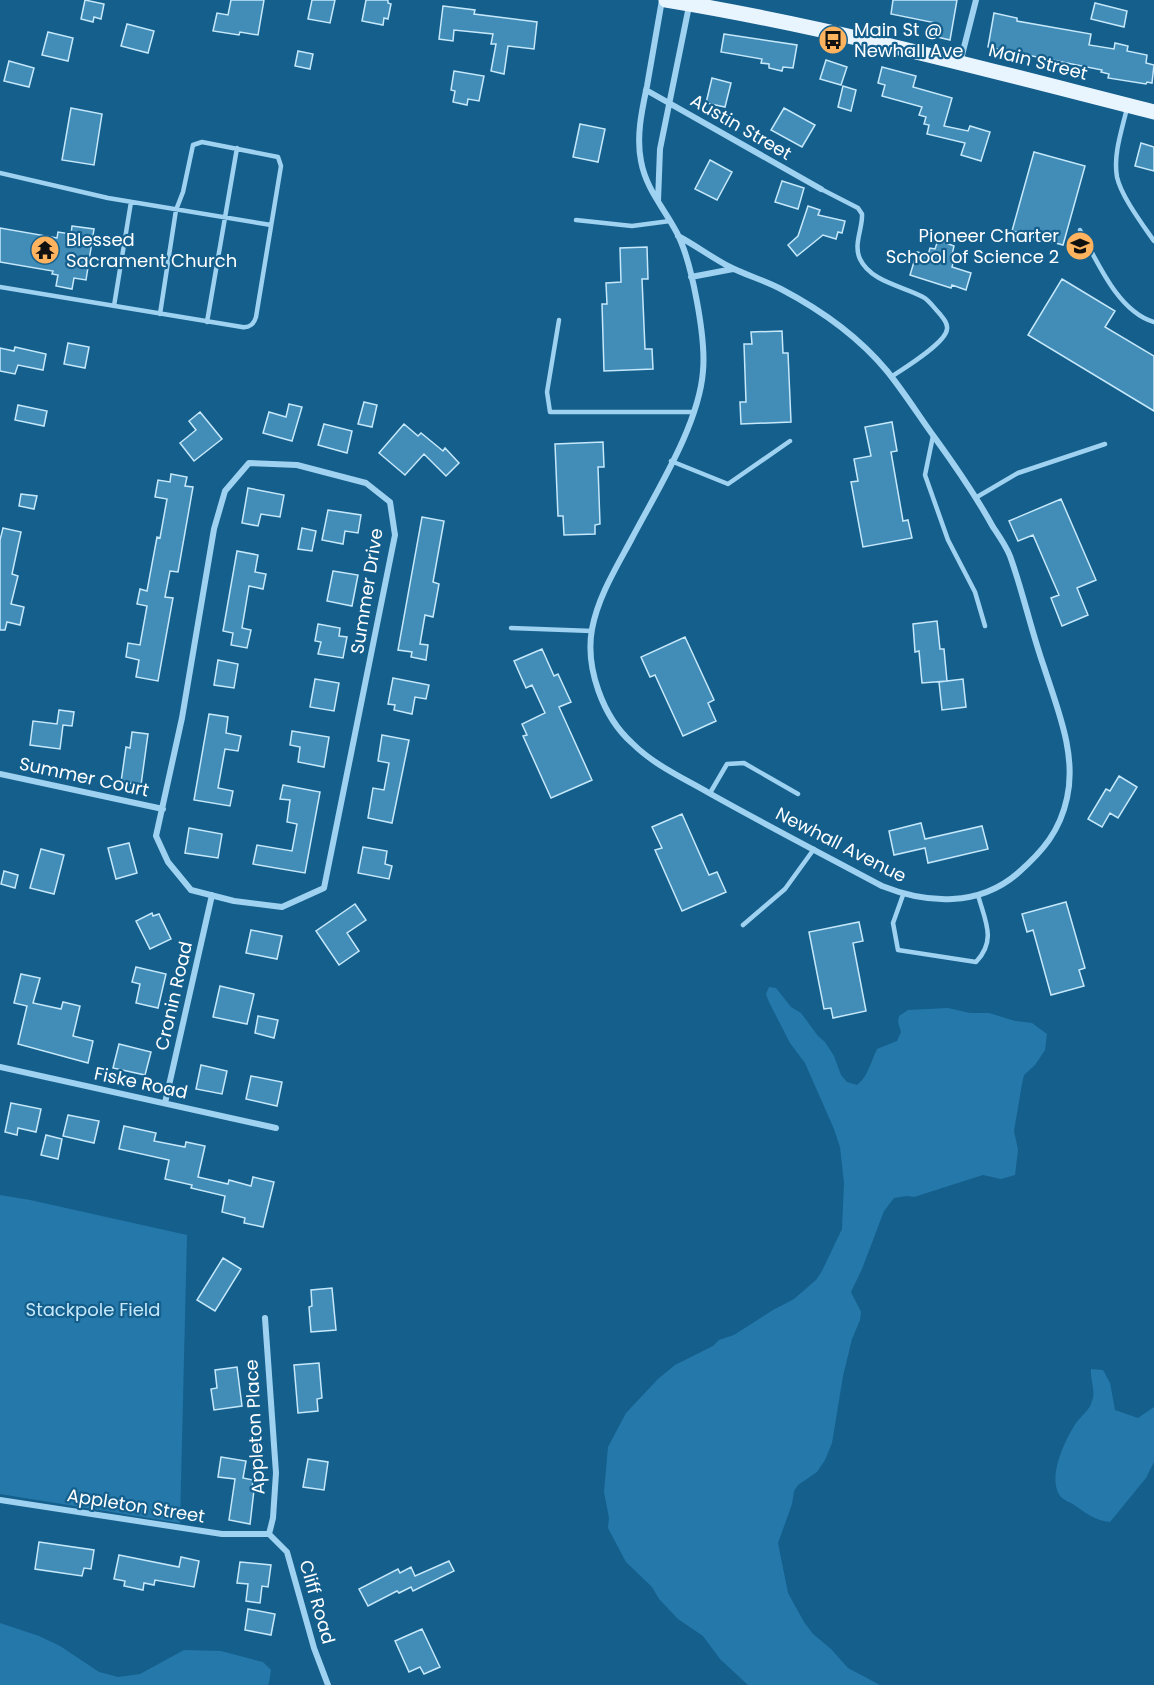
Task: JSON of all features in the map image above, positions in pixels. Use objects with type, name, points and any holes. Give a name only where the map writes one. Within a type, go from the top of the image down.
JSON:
[{"type":"main road","name":"Main Street","points":[[664,0],[845,34],[1154,112]]},
{"type":"street","name":"Newhall Avenue","points":[[664,0],[641,116],[639,150],[645,177],[653,196],[678,236],[691,277],[704,354],[703,373],[693,412],[602,598],[592,631],[591,647],[598,688],[607,711],[618,728],[649,758],[710,794],[882,886],[903,895],[942,900],[978,895],[997,888],[1011,879],[1040,852],[1055,834],[1070,781],[1066,742],[1023,593],[1009,554],[977,497],[891,377],[872,355],[833,320],[780,289],[733,268],[678,236]]},
{"type":"street","points":[[960,63],[976,0]]},
{"type":"street","points":[[658,201],[660,149],[690,4]]},
{"type":"street","name":"Austin Street","points":[[646,90],[820,189]]},
{"type":"street","points":[[691,277],[733,268]]},
{"type":"street","name":"Summer Drive","points":[[249,463],[297,465],[366,483],[390,502],[395,535],[324,888],[282,907],[234,901],[191,890],[168,862],[156,836],[163,809],[182,718],[214,529],[225,491],[249,463]]},
{"type":"street","name":"Summer Court","points":[[0,774],[163,809]]},
{"type":"street","name":"Cronin Road","points":[[165,1103],[212,895]]},
{"type":"street","name":"Fiske Road","points":[[0,1067],[276,1128]]},
{"type":"street","name":"Appleton Place","points":[[265,1318],[276,1473],[273,1518],[269,1534]]},
{"type":"street","name":"Appleton Street","points":[[0,1500],[222,1534],[269,1534]]},
{"type":"street","name":"Cliff Road","points":[[269,1534],[287,1552],[314,1648],[328,1685]]},
{"type":"lane","points":[[1128,105],[1118,148],[1117,176],[1121,188],[1154,241]]},
{"type":"lane","points":[[0,287],[207,322],[245,328],[255,321],[281,161],[276,156],[202,142],[193,145],[183,192],[176,210],[160,314]]},
{"type":"lane","points":[[207,322],[237,148]]},
{"type":"lane","points":[[0,173],[130,202],[272,225]]},
{"type":"lane","points":[[820,189],[858,208],[862,214],[858,247],[859,258],[866,267],[880,279],[925,298],[945,320],[948,328],[945,335],[891,377]]},
{"type":"lane","points":[[114,306],[130,202]]},
{"type":"lane","points":[[576,220],[632,226],[670,221]]},
{"type":"lane","points":[[1080,230],[1110,282],[1127,305],[1136,314],[1154,322]]},
{"type":"lane","points":[[559,320],[548,392],[550,412],[693,412]]},
{"type":"lane","points":[[933,436],[926,476],[948,540],[975,592],[985,626]]},
{"type":"lane","points":[[671,461],[728,484],[790,441]]},
{"type":"lane","points":[[977,497],[1018,473],[1105,444]]},
{"type":"lane","points":[[511,628],[592,631]]},
{"type":"lane","points":[[710,794],[727,764],[744,763],[798,794]]},
{"type":"lane","points":[[743,925],[785,889],[813,849]]},
{"type":"lane","points":[[903,895],[893,923],[898,950],[976,962],[986,953],[989,940],[978,895]]},
{"type":"green space","points":[[769,987],[776,988],[791,1007],[801,1013],[825,1042],[834,1056],[841,1075],[847,1082],[857,1085],[867,1073],[877,1049],[897,1041],[901,1032],[899,1016],[908,1010],[948,1008],[970,1013],[989,1013],[1015,1021],[1032,1023],[1047,1034],[1045,1050],[1035,1065],[1024,1075],[1014,1131],[1018,1150],[1015,1175],[1001,1179],[983,1175],[914,1197],[894,1198],[884,1211],[851,1292],[861,1312],[860,1320],[852,1339],[843,1376],[832,1443],[817,1472],[798,1485],[794,1491],[792,1504],[778,1543],[788,1593],[804,1622],[848,1668],[880,1685],[748,1685],[720,1659],[703,1636],[678,1619],[659,1599],[652,1587],[626,1562],[608,1528],[609,1518],[604,1492],[608,1447],[626,1413],[658,1379],[675,1365],[713,1346],[719,1340],[734,1335],[794,1299],[816,1280],[842,1229],[844,1183],[840,1147],[805,1063],[790,1043],[769,1002],[766,994]]},
{"type":"green space","name":"Stackpole Field","points":[[0,1195],[187,1235],[180,1523],[0,1494]]},
{"type":"green space","points":[[1091,1369],[1103,1370],[1110,1383],[1115,1410],[1138,1418],[1154,1407],[1154,1462],[1146,1478],[1110,1522],[1095,1518],[1062,1498],[1055,1480],[1056,1470],[1067,1439],[1092,1401]]},
{"type":"green space","points":[[0,1623],[39,1636],[60,1646],[99,1672],[118,1677],[140,1674],[184,1650],[221,1651],[263,1662],[271,1670],[269,1683],[268,1685],[0,1685]]},
{"type":"building","points":[[85,0],[104,4],[101,19],[94,17],[93,22],[81,19]]},
{"type":"building","points":[[231,0],[264,0],[258,35],[213,31],[217,13],[228,15]]},
{"type":"building","points":[[312,0],[335,0],[330,23],[308,19]]},
{"type":"building","points":[[366,0],[388,0],[391,4],[388,19],[384,18],[383,25],[362,21]]},
{"type":"building","points":[[893,0],[957,0],[950,40],[933,36],[936,23],[891,14]]},
{"type":"building","points":[[1095,3],[1127,11],[1124,27],[1091,19]]},
{"type":"building","points":[[443,6],[475,10],[474,14],[537,22],[534,49],[508,46],[504,74],[491,71],[496,44],[491,44],[493,34],[454,30],[453,41],[439,39]]},
{"type":"building","points":[[994,13],[1017,18],[1017,21],[1091,34],[1089,45],[1114,49],[1115,43],[1128,46],[1127,51],[1147,55],[1146,63],[1154,65],[1152,83],[1108,78],[1109,74],[1101,72],[1102,70],[988,47]]},
{"type":"building","points":[[127,24],[154,31],[148,53],[121,46]]},
{"type":"building","points":[[48,32],[73,38],[68,61],[42,55]]},
{"type":"building","points":[[724,34],[797,45],[793,68],[783,67],[782,71],[769,68],[769,64],[761,63],[762,59],[721,52]]},
{"type":"building","points":[[298,51],[313,54],[310,69],[295,66]]},
{"type":"building","points":[[826,60],[847,67],[841,85],[820,79]]},
{"type":"building","points":[[9,61],[34,68],[29,87],[4,81]]},
{"type":"building","points":[[882,67],[916,76],[913,87],[952,98],[944,126],[968,131],[970,126],[990,132],[981,161],[961,155],[965,143],[927,134],[929,125],[924,124],[926,117],[919,115],[922,107],[882,96],[885,85],[878,83]]},
{"type":"building","points":[[454,71],[484,76],[479,101],[468,99],[467,105],[453,102],[455,91],[451,90]]},
{"type":"building","points":[[712,78],[731,83],[725,107],[706,103]]},
{"type":"building","points":[[843,86],[856,90],[851,111],[838,107]]},
{"type":"building","points":[[71,108],[102,114],[94,165],[62,160]]},
{"type":"building","points":[[784,108],[815,125],[802,147],[771,130]]},
{"type":"building","points":[[580,124],[605,129],[598,162],[573,157]]},
{"type":"building","points":[[1141,143],[1154,147],[1154,171],[1135,166]]},
{"type":"building","points":[[1034,152],[1085,166],[1063,245],[1012,231]]},
{"type":"building","points":[[710,160],[732,172],[717,200],[695,189]]},
{"type":"building","points":[[782,181],[804,188],[798,209],[775,202]]},
{"type":"building","points":[[808,206],[820,210],[818,215],[845,221],[842,233],[838,232],[836,239],[823,235],[797,256],[788,245],[798,236]]},
{"type":"building","name":"Blessed Sacrament Church","points":[[72,226],[94,229],[86,280],[74,278],[72,289],[56,286],[58,275],[52,274],[53,271],[0,262],[0,228],[57,238],[58,232],[71,234]]},
{"type":"building","points":[[938,240],[954,246],[952,255],[955,256],[952,267],[971,273],[966,290],[952,285],[951,288],[910,275],[917,252],[928,255],[930,248],[935,249]]},
{"type":"building","points":[[647,247],[648,279],[642,279],[645,349],[652,349],[653,369],[604,371],[602,304],[607,304],[606,283],[621,282],[620,248]]},
{"type":"building","points":[[1062,279],[1115,311],[1105,327],[1154,356],[1154,411],[1028,335]]},
{"type":"building","points":[[782,331],[783,353],[788,353],[791,422],[741,424],[740,402],[746,402],[744,344],[752,344],[751,332]]},
{"type":"building","points":[[68,343],[89,347],[85,368],[64,364]]},
{"type":"building","points":[[15,347],[46,354],[43,370],[18,365],[15,374],[0,371],[0,348],[14,351]]},
{"type":"building","points":[[364,402],[377,405],[372,427],[358,424]]},
{"type":"building","points":[[289,404],[302,407],[292,441],[263,433],[269,412],[286,417]]},
{"type":"building","points":[[18,405],[47,411],[44,426],[15,420]]},
{"type":"building","points":[[200,412],[222,439],[194,461],[180,443],[196,430],[189,421]]},
{"type":"building","points":[[892,422],[897,451],[891,452],[903,521],[908,520],[912,538],[863,547],[851,482],[858,481],[854,459],[871,456],[865,427]]},
{"type":"building","points":[[324,424],[352,431],[347,453],[318,445]]},
{"type":"building","points":[[404,424],[418,436],[421,433],[443,451],[445,448],[459,463],[446,476],[424,454],[405,475],[379,453]]},
{"type":"building","points":[[603,442],[604,467],[598,467],[600,524],[595,525],[595,534],[564,535],[563,516],[558,516],[555,444]]},
{"type":"building","points":[[171,474],[187,477],[185,486],[193,487],[178,572],[170,571],[165,597],[173,598],[158,681],[136,677],[139,660],[126,657],[128,643],[140,645],[147,606],[137,604],[140,589],[147,591],[157,537],[160,538],[167,499],[155,497],[158,480],[170,482]]},
{"type":"building","points":[[248,488],[284,495],[280,517],[261,514],[258,526],[242,523]]},
{"type":"building","points":[[21,494],[37,496],[34,509],[19,506]]},
{"type":"building","points":[[1061,499],[1096,580],[1077,588],[1088,615],[1062,626],[1051,598],[1059,595],[1033,535],[1018,541],[1009,521]]},
{"type":"building","points":[[328,510],[361,515],[358,533],[345,531],[343,544],[322,540]]},
{"type":"building","points":[[422,517],[444,521],[433,582],[439,584],[433,617],[425,615],[420,644],[428,645],[426,660],[411,657],[412,652],[398,650]]},
{"type":"building","points":[[3,528],[21,532],[12,574],[18,576],[11,604],[24,607],[20,625],[7,622],[5,630],[0,630],[0,540]]},
{"type":"building","points":[[302,528],[316,531],[312,551],[298,549]]},
{"type":"building","points":[[237,551],[258,555],[255,572],[266,574],[263,589],[249,586],[242,628],[251,630],[247,648],[231,645],[233,633],[223,631]]},
{"type":"building","points":[[333,571],[358,575],[352,606],[327,601]]},
{"type":"building","points":[[937,621],[940,649],[944,649],[947,681],[922,683],[919,651],[915,652],[913,624]]},
{"type":"building","points":[[318,624],[340,628],[339,636],[347,637],[343,658],[318,654],[321,642],[315,641]]},
{"type":"building","points":[[685,637],[714,700],[708,703],[716,721],[683,736],[655,675],[650,677],[641,657]]},
{"type":"building","points":[[542,649],[554,676],[558,674],[571,702],[559,707],[592,780],[551,798],[523,736],[527,735],[522,724],[545,713],[532,685],[526,688],[514,661]]},
{"type":"building","points":[[218,660],[238,664],[234,688],[214,685]]},
{"type":"building","points":[[393,678],[429,685],[426,699],[415,697],[412,714],[394,710],[395,705],[388,704]]},
{"type":"building","points":[[315,679],[339,683],[334,711],[310,707]]},
{"type":"building","points":[[963,679],[966,707],[942,710],[939,682]]},
{"type":"building","points":[[59,710],[74,712],[72,726],[63,725],[60,749],[30,745],[33,721],[57,724]]},
{"type":"building","points":[[209,714],[228,717],[226,733],[241,736],[238,751],[225,749],[218,788],[233,791],[230,806],[194,800]]},
{"type":"building","points":[[292,731],[329,737],[324,767],[298,762],[300,747],[290,745]]},
{"type":"building","points":[[132,732],[148,734],[141,785],[121,782],[126,747],[130,748]]},
{"type":"building","points":[[382,735],[409,740],[392,823],[368,818],[373,788],[384,790],[389,763],[378,761]]},
{"type":"building","points":[[1119,776],[1137,787],[1118,818],[1110,813],[1102,827],[1088,819],[1106,789],[1110,791]]},
{"type":"building","points":[[283,785],[320,792],[305,873],[253,864],[257,845],[292,851],[297,824],[287,822],[290,800],[280,799]]},
{"type":"building","points":[[682,814],[709,875],[717,872],[726,892],[682,911],[655,850],[662,848],[652,827]]},
{"type":"building","points":[[921,823],[925,839],[982,826],[988,849],[928,863],[925,848],[894,855],[889,831]]},
{"type":"building","points":[[189,828],[222,834],[218,858],[185,853]]},
{"type":"building","points":[[129,843],[137,873],[116,879],[108,848]]},
{"type":"building","points":[[363,847],[387,851],[385,864],[392,866],[389,879],[358,873]]},
{"type":"building","points":[[41,849],[64,855],[54,894],[30,888]]},
{"type":"building","points":[[4,871],[18,875],[15,888],[1,884]]},
{"type":"building","points":[[1066,902],[1085,968],[1079,970],[1084,986],[1051,995],[1033,930],[1027,932],[1022,914]]},
{"type":"building","points":[[355,904],[366,920],[347,933],[359,951],[339,965],[316,931]]},
{"type":"building","points":[[152,913],[153,916],[159,914],[171,939],[150,949],[136,921]]},
{"type":"building","points":[[859,922],[863,941],[853,943],[866,1011],[833,1018],[831,1008],[824,1009],[809,932]]},
{"type":"building","points":[[251,930],[282,936],[277,959],[246,953]]},
{"type":"building","points":[[136,967],[166,974],[158,1008],[136,1003],[140,984],[132,982]]},
{"type":"building","points":[[21,974],[40,978],[33,1003],[61,1009],[63,1002],[80,1006],[73,1036],[93,1041],[88,1063],[18,1044],[27,1006],[14,1003]]},
{"type":"building","points":[[220,986],[254,994],[247,1024],[213,1017]]},
{"type":"building","points":[[258,1016],[278,1020],[274,1038],[255,1033]]},
{"type":"building","points":[[119,1044],[151,1052],[145,1075],[113,1068]]},
{"type":"building","points":[[201,1065],[227,1071],[222,1094],[196,1089]]},
{"type":"building","points":[[251,1076],[282,1082],[277,1106],[246,1099]]},
{"type":"building","points":[[11,1103],[41,1109],[36,1132],[18,1128],[17,1135],[5,1132]]},
{"type":"building","points":[[68,1115],[99,1121],[94,1143],[63,1136]]},
{"type":"building","points":[[124,1126],[156,1133],[154,1141],[185,1147],[186,1142],[205,1146],[198,1177],[228,1184],[229,1180],[251,1186],[253,1177],[274,1182],[263,1227],[244,1223],[245,1218],[222,1212],[225,1196],[165,1179],[169,1160],[119,1149]]},
{"type":"building","points":[[46,1135],[62,1139],[58,1159],[41,1155]]},
{"type":"building","points":[[223,1258],[241,1269],[215,1311],[197,1300]]},
{"type":"building","points":[[332,1288],[336,1330],[311,1332],[309,1307],[312,1306],[311,1290]]},
{"type":"building","points":[[319,1363],[322,1398],[317,1399],[318,1411],[298,1413],[294,1365]]},
{"type":"building","points":[[237,1367],[242,1406],[214,1410],[211,1389],[217,1388],[215,1370]]},
{"type":"building","points":[[221,1457],[246,1461],[243,1478],[253,1480],[252,1489],[254,1490],[250,1524],[229,1520],[235,1479],[218,1477]]},
{"type":"building","points":[[308,1459],[328,1462],[324,1490],[303,1487]]},
{"type":"building","points":[[39,1542],[94,1550],[91,1569],[84,1568],[82,1576],[35,1569]]},
{"type":"building","points":[[119,1555],[179,1567],[181,1557],[199,1561],[194,1587],[155,1580],[154,1585],[144,1583],[143,1590],[124,1586],[125,1581],[114,1579]]},
{"type":"building","points":[[449,1561],[454,1571],[413,1591],[411,1587],[399,1593],[397,1591],[368,1606],[359,1589],[398,1569],[400,1573],[411,1567],[415,1576]]},
{"type":"building","points":[[240,1562],[271,1565],[268,1587],[262,1586],[260,1603],[246,1601],[248,1584],[237,1583]]},
{"type":"building","points":[[248,1609],[275,1614],[271,1635],[245,1630]]},
{"type":"building","points":[[422,1629],[440,1667],[424,1674],[420,1667],[409,1672],[395,1641]]},
{"type":"place","name":"Main St @ Newhall Ave","points":[[833,40]]},
{"type":"place","name":"Pioneer Charter School of Science 2","points":[[1080,246]]},
{"type":"place","name":"Blessed Sacrament Church","points":[[45,250]]}]
